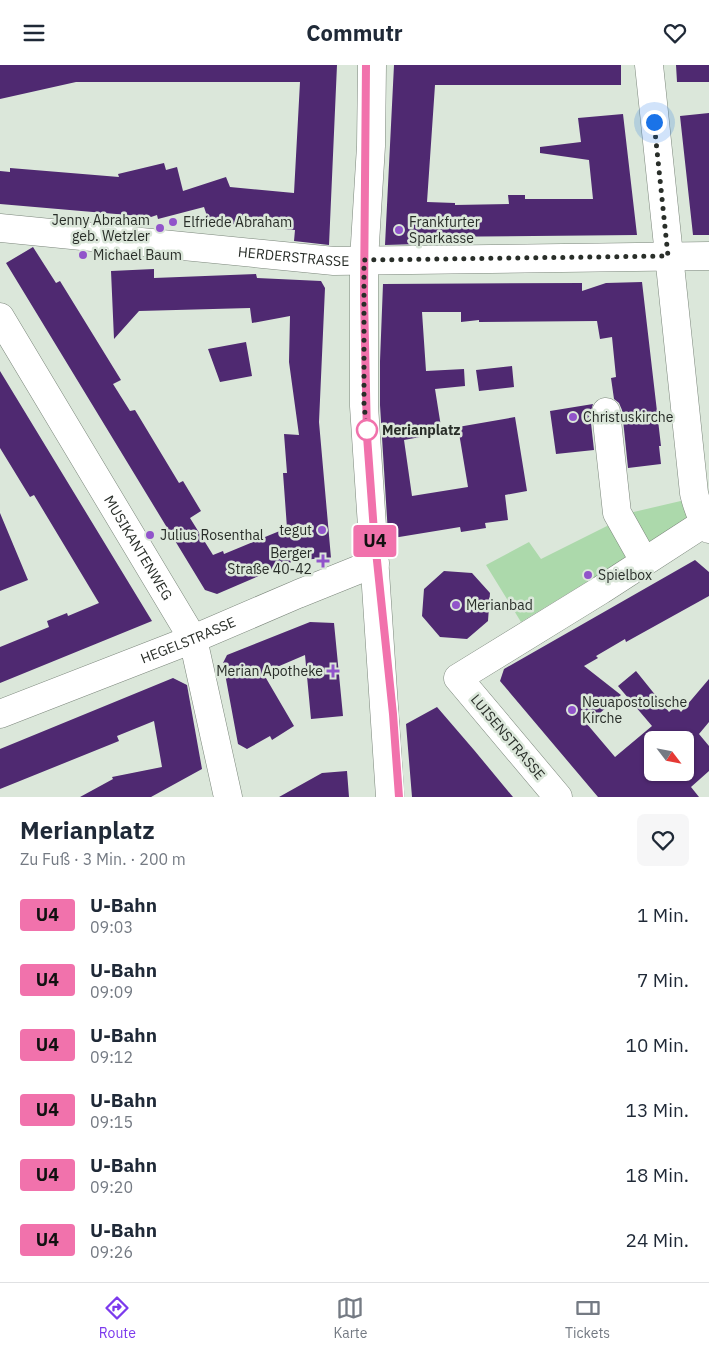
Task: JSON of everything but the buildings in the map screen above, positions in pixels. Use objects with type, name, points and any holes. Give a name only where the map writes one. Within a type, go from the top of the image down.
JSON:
[{"type":"street","points":[[372,65],[371,146],[364,260],[364,405],[390,797]]},
{"type":"street","points":[[606,412],[617,513],[644,561],[707,524],[694,493],[649,65]]},
{"type":"street","name":"HERDERSTRASSE","points":[[0,228],[334,261],[709,256]]},
{"type":"street","name":"MUSIKANTENWEG","points":[[0,317],[193,639],[223,795]]},
{"type":"street","name":"LUISENSTRASSE","points":[[558,797],[458,677],[644,561]]},
{"type":"street","name":"HEGELSTRASSE","points":[[0,714],[193,639],[375,563]]},
{"type":"green space","points":[[685,500],[694,520],[644,550],[625,514]]},
{"type":"green space","points":[[613,523],[631,555],[521,622],[486,565],[529,542],[541,559]]},
{"type":"metro line","name":"U4","points":[[366,65],[364,357],[367,436],[374,532],[393,714],[399,797]]},
{"type":"place","name":"Elfriede Abraham","points":[[173,222]]},
{"type":"place","name":"Jenny Abraham geb. Wetzler","points":[[160,228]]},
{"type":"place","name":"Frankfurter Sparkasse","points":[[399,230]]},
{"type":"place","name":"Michael Baum","points":[[83,255]]},
{"type":"place","name":"Christuskirche","points":[[573,417]]},
{"type":"place","name":"Merianplatz","points":[[367,430]]},
{"type":"place","name":"tegut","points":[[322,530]]},
{"type":"place","name":"Julius Rosenthal","points":[[150,535]]},
{"type":"place","name":"Berger Straße 40-42","points":[[323,561]]},
{"type":"place","name":"Spielbox","points":[[588,575]]},
{"type":"place","name":"Merianbad","points":[[456,605]]},
{"type":"place","name":"Merian Apotheke","points":[[333,671]]},
{"type":"place","name":"Neuapostolische Kirche","points":[[572,710]]},
{"type":"route","points":[[367,430],[364,405],[364,260],[668,256],[654,122]]}]
